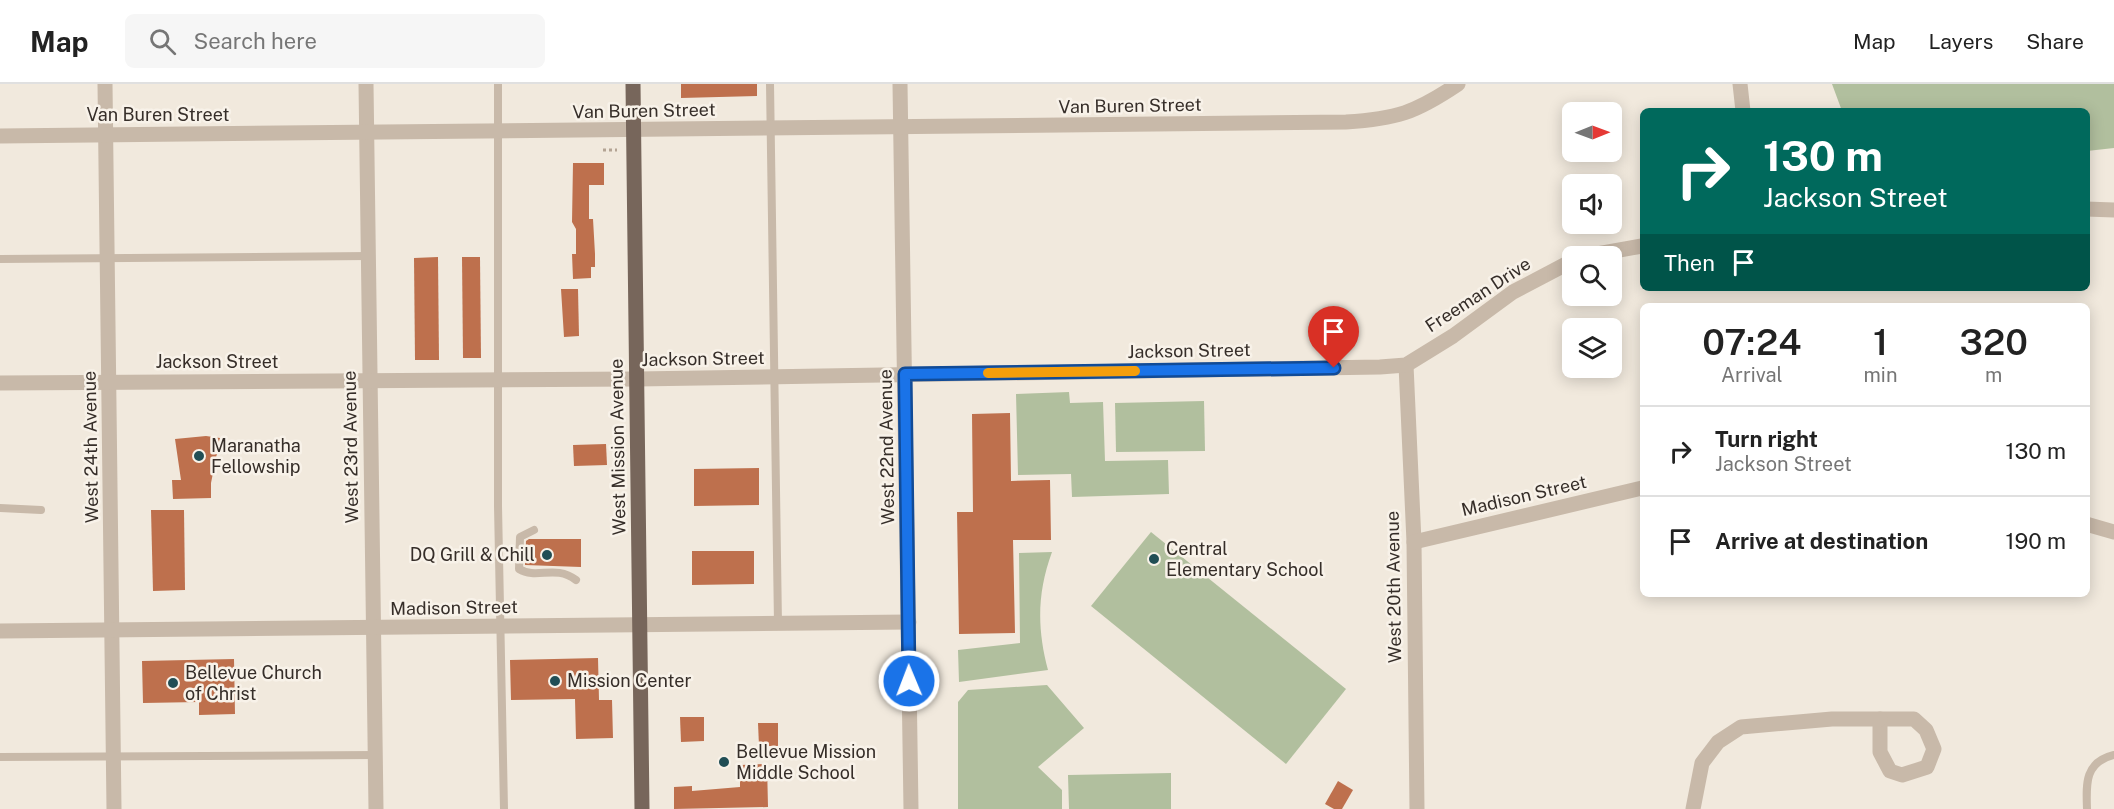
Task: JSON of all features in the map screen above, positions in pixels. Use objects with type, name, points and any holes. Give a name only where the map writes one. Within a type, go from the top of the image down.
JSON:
[{"type":"main road","name":"West Mission Avenue","points":[[633,84],[642,809]]},
{"type":"street","name":"West 24th Avenue","points":[[105,84],[114,809]]},
{"type":"street","name":"West 23rd Avenue","points":[[366,84],[376,809]]},
{"type":"street","name":"West 22nd Avenue","points":[[900,84],[911,809]]},
{"type":"street","name":"Van Buren Street","points":[[0,136],[1288,123],[1387,119],[1412,110],[1458,84]]},
{"type":"street","points":[[1740,84],[1743,108]]},
{"type":"street","points":[[2090,209],[2114,210]]},
{"type":"street","points":[[1622,250],[1640,246]]},
{"type":"street","name":"Freeman Drive","points":[[1406,364],[1453,336],[1513,292],[1562,266]]},
{"type":"street","name":"Jackson Street","points":[[0,383],[637,379],[1380,367],[1406,364]]},
{"type":"street","name":"West 20th Avenue","points":[[1406,364],[1414,542],[1417,809]]},
{"type":"street","name":"Madison Street","points":[[1414,542],[1640,488]]},
{"type":"street","points":[[2090,525],[2114,532]]},
{"type":"street","name":"Madison Street","points":[[0,631],[909,622]]},
{"type":"street","points":[[1693,809],[1702,763],[1718,742],[1741,727],[1833,719],[1880,719]]},
{"type":"lane","points":[[498,84],[498,380],[504,809]]},
{"type":"lane","points":[[770,84],[778,624]]},
{"type":"lane","points":[[0,259],[369,256]]},
{"type":"lane","points":[[0,508],[41,510]]},
{"type":"lane","points":[[534,530],[520,537],[519,569],[525,572],[565,572],[576,580]]},
{"type":"lane","points":[[2087,809],[2086,785],[2090,770],[2102,758],[2114,754]]},
{"type":"lane","points":[[0,757],[375,755]]},
{"type":"path","points":[[603,150],[617,150]]},
{"type":"green space","points":[[1832,84],[2114,84],[2114,148],[2090,151],[2090,108],[1841,108]]},
{"type":"green space","points":[[1069,392],[1070,403],[1103,402],[1105,461],[1168,460],[1169,494],[1072,497],[1071,474],[1018,475],[1016,394]]},
{"type":"green space","points":[[1204,401],[1205,451],[1116,452],[1115,403]]},
{"type":"green space","points":[[1151,532],[1346,689],[1286,764],[1091,606]]},
{"type":"green space","points":[[1052,552],[1047,567],[1040,611],[1044,655],[1048,670],[959,682],[958,650],[1020,643],[1019,553]]},
{"type":"green space","points":[[1047,685],[1084,728],[1038,767],[1062,790],[1062,809],[958,809],[958,702],[968,690]]},
{"type":"green space","points":[[1171,773],[1171,809],[1069,809],[1068,775]]},
{"type":"building","points":[[681,84],[757,84],[757,96],[681,98]]},
{"type":"building","points":[[573,163],[604,163],[604,185],[589,185],[589,219],[593,219],[595,254],[595,267],[591,267],[591,278],[573,279],[572,254],[576,254],[576,229],[572,222]]},
{"type":"building","points":[[438,257],[439,360],[415,360],[414,258]]},
{"type":"building","points":[[462,257],[480,257],[481,358],[463,358]]},
{"type":"building","points":[[561,289],[578,289],[579,336],[564,337]]},
{"type":"building","points":[[1010,413],[1011,481],[1050,480],[1051,540],[1013,540],[1015,633],[959,634],[957,512],[973,512],[972,414]]},
{"type":"building","points":[[206,436],[220,438],[211,483],[211,498],[173,499],[172,480],[181,480],[175,439]]},
{"type":"building","points":[[606,444],[607,465],[574,466],[573,445]]},
{"type":"building","points":[[759,468],[759,505],[694,506],[694,469]]},
{"type":"building","points":[[151,510],[184,510],[185,590],[153,591]]},
{"type":"building","points":[[529,539],[581,539],[581,567],[525,565],[526,541]]},
{"type":"building","points":[[692,551],[754,551],[754,584],[692,585]]},
{"type":"building","name":"Mission Center","points":[[598,658],[599,700],[612,700],[613,738],[576,739],[575,699],[511,700],[510,660]]},
{"type":"building","points":[[234,659],[235,714],[199,715],[199,702],[143,703],[142,661]]},
{"type":"building","points":[[680,717],[704,717],[704,741],[681,742]]},
{"type":"building","points":[[758,723],[778,723],[778,746],[759,746]]},
{"type":"building","points":[[767,764],[768,807],[674,809],[674,787],[692,786],[692,791],[740,787],[740,765]]},
{"type":"building","points":[[1338,781],[1353,790],[1342,809],[1334,809],[1325,804]]},
{"type":"slow traffic","points":[[988,373],[1135,371]]},
{"type":"place","name":"Maranatha Fellowship","points":[[199,456]]},
{"type":"place","name":"DQ Grill & Chill","points":[[547,555]]},
{"type":"place","name":"Central Elementary School","points":[[1154,559]]},
{"type":"place","name":"Mission Center","points":[[555,681]]},
{"type":"place","name":"Bellevue Church of Christ","points":[[173,683]]},
{"type":"place","name":"Bellevue Mission Middle School","points":[[724,762]]},
{"type":"route","points":[[909,681],[905,374],[1334,368]]}]
